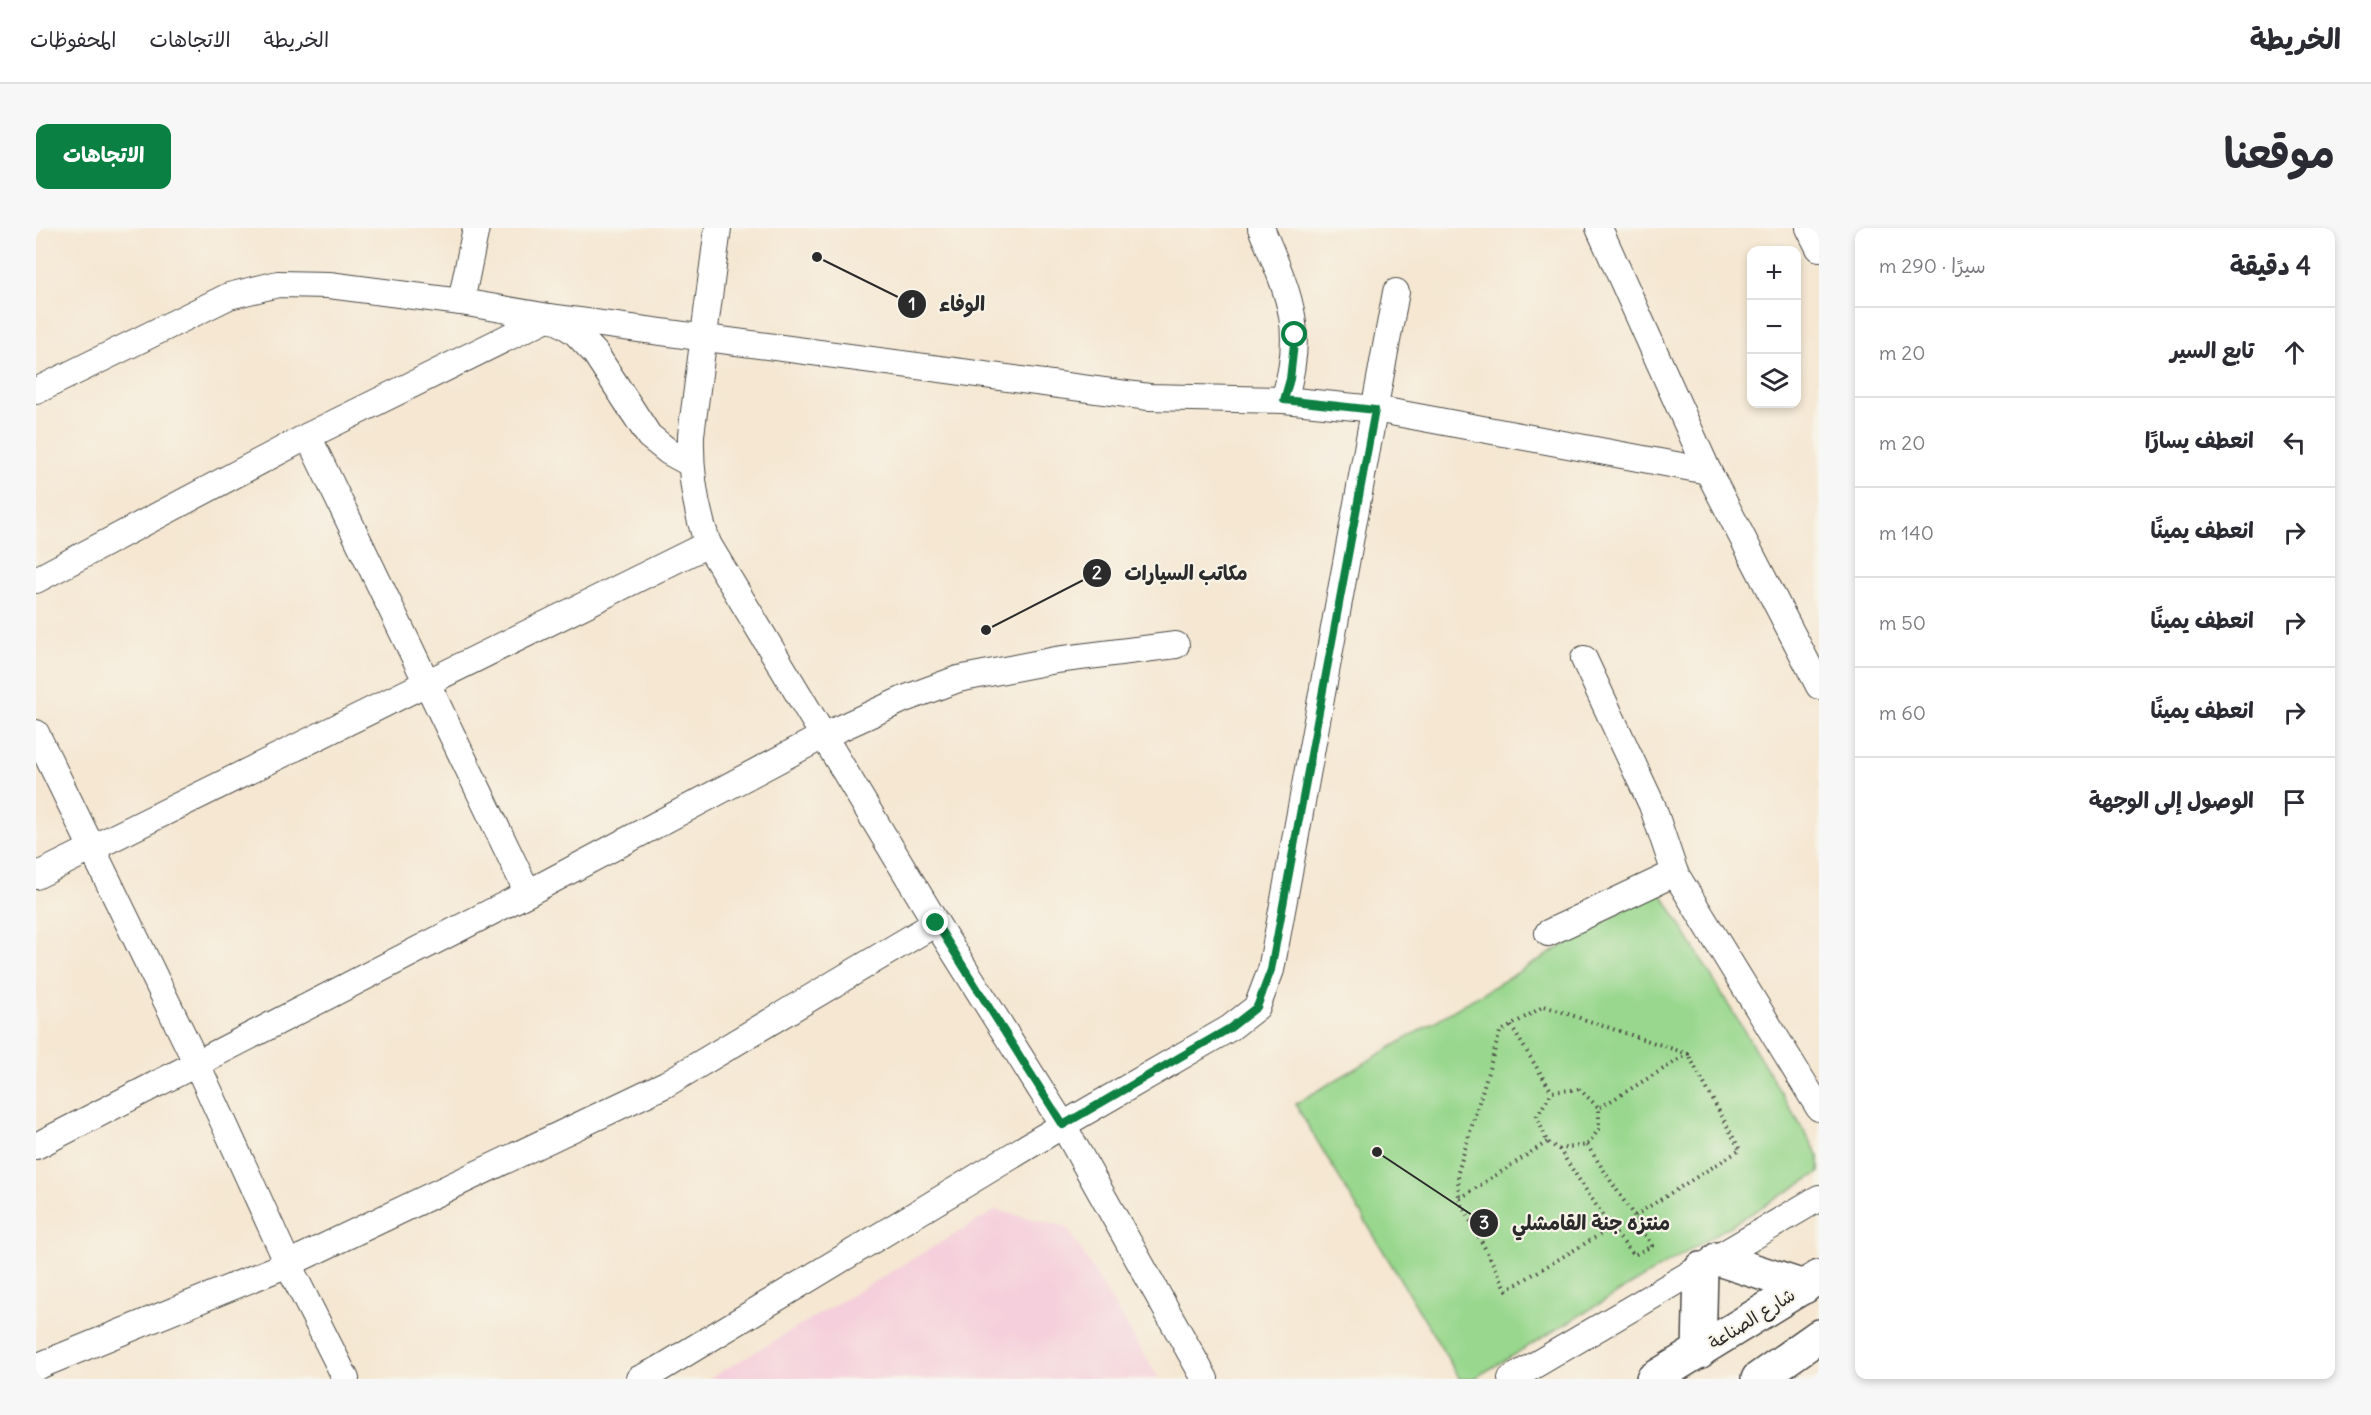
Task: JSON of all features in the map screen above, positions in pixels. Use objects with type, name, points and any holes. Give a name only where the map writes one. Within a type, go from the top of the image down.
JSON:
[{"type":"street","points":[[461,302],[476,228]]},
{"type":"street","points":[[718,228],[691,435],[691,464],[698,517],[708,544],[936,923],[1063,1125],[1205,1379]]},
{"type":"street","points":[[1262,228],[1288,292],[1292,313],[1294,357],[1284,400]]},
{"type":"street","points":[[1599,228],[1708,471],[1819,686]]},
{"type":"street","points":[[1809,228],[1819,248]]},
{"type":"street","points":[[36,391],[230,297],[253,289],[303,284],[461,302],[549,317],[1149,397],[1284,400],[1375,410],[1708,471]]},
{"type":"street","points":[[639,1379],[658,1370],[1063,1125],[1230,1028],[1257,1007],[1271,970],[1396,292]]},
{"type":"street","points":[[36,580],[308,436],[549,317]]},
{"type":"street","points":[[549,317],[576,333],[590,347],[649,436],[669,452],[691,464]]},
{"type":"street","points":[[308,436],[528,893]]},
{"type":"street","points":[[36,876],[708,544]]},
{"type":"street","points":[[36,1146],[528,893],[823,736],[904,699],[958,679],[1056,660],[1176,645]]},
{"type":"street","points":[[1584,659],[1652,805],[1674,873],[1819,1108]]},
{"type":"street","points":[[36,733],[196,1062],[288,1264],[346,1379]]},
{"type":"street","points":[[1548,933],[1674,873]]},
{"type":"street","points":[[36,1367],[288,1264],[666,1084],[936,923]]},
{"type":"street","points":[[1511,1379],[1819,1198]]},
{"type":"street","points":[[1709,1264],[1811,1282]]},
{"type":"street","points":[[1699,1352],[1709,1264]]},
{"type":"street","name":"شارع الصناعة","points":[[1653,1379],[1811,1282]]},
{"type":"street","points":[[1758,1379],[1819,1336]]},
{"type":"path","points":[[1611,1228],[1507,1290],[1459,1199],[1458,1172],[1500,1032],[1544,1006],[1688,1054],[1740,1150],[1634,1216]]},
{"type":"path","points":[[1511,1026],[1552,1092]]},
{"type":"path","points":[[1599,1108],[1688,1054]]},
{"type":"path","points":[[1552,1092],[1579,1089],[1599,1108],[1599,1128],[1587,1145],[1558,1149]]},
{"type":"path","points":[[1552,1092],[1537,1116],[1547,1142],[1558,1149],[1611,1228],[1634,1255],[1652,1246],[1587,1145]]},
{"type":"path","points":[[1459,1199],[1547,1142]]},
{"type":"shaded area","points":[[996,1210],[1067,1227],[1159,1379],[709,1379]]},
{"type":"green space","points":[[1659,889],[1819,1156],[1819,1173],[1473,1379],[1460,1379],[1295,1104]]},
{"type":"place","name":"الوفاء","points":[[817,257]]},
{"type":"place","name":"مكاتب السيارات","points":[[986,630]]},
{"type":"place","name":"منتزه جنة القامشلي","points":[[1377,1152]]},
{"type":"route","points":[[936,923],[1063,1125],[1230,1028],[1257,1007],[1271,970],[1375,410],[1284,400],[1294,357],[1295,335]]}]
